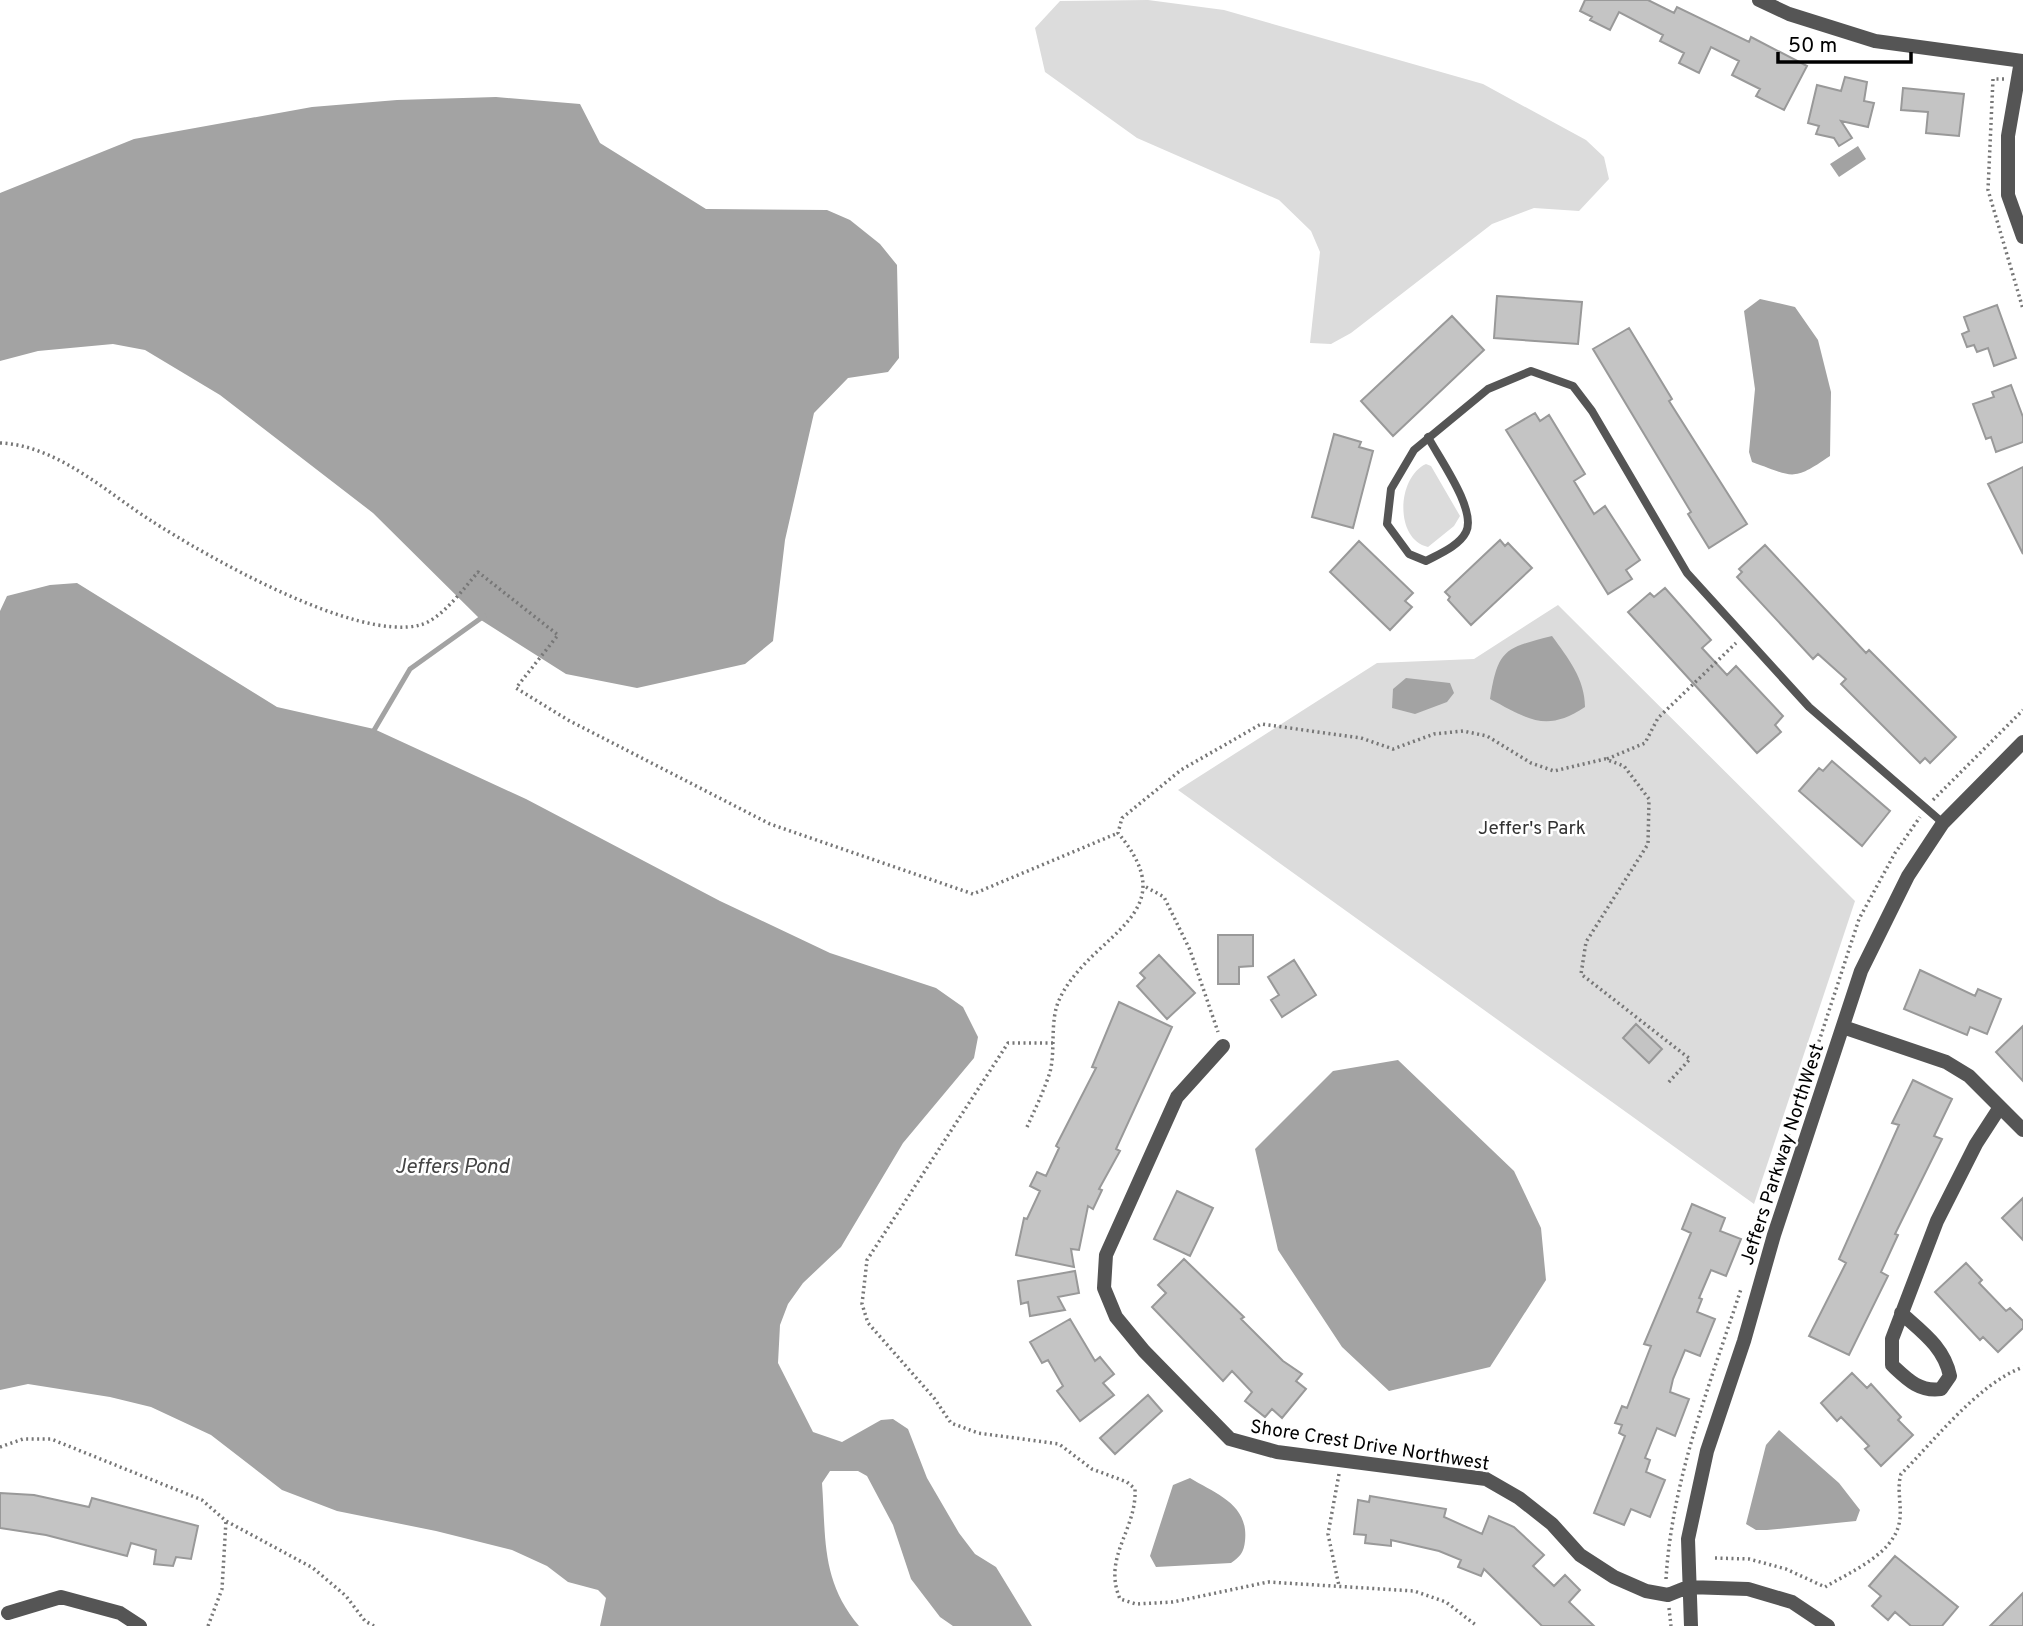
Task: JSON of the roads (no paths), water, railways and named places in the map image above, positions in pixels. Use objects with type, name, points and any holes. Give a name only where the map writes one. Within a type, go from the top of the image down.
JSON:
[{"type":"street","points":[[1759,0],[1789,14],[1874,41],[2022,61],[2008,135],[2008,195],[2023,237]]},
{"type":"street","name":"Jeffers Parkway NorthWest","points":[[1691,1626],[1688,1539],[1707,1451],[1861,971],[1908,876],[1942,823],[2023,742]]},
{"type":"street","points":[[1843,1027],[1945,1062],[1969,1076],[2023,1130]]},
{"type":"street","name":"Shore Crest Drive Northwest","points":[[1223,1046],[1177,1097],[1106,1255],[1104,1288],[1116,1317],[1143,1351],[1230,1439],[1277,1452],[1486,1479],[1519,1497],[1552,1524],[1580,1555],[1614,1577],[1646,1591],[1668,1595],[1688,1587],[1748,1589],[1792,1602],[1828,1626]]},
{"type":"street","points":[[1901,1313],[1937,1346],[1947,1360],[1950,1376],[1941,1389],[1927,1391],[1892,1365],[1892,1339],[1901,1313],[1937,1221],[1976,1144],[2000,1107]]},
{"type":"street","points":[[8,1613],[61,1597],[120,1613],[140,1626]]},
{"type":"lane","points":[[1428,437],[1469,511],[1466,532],[1447,551],[1426,561],[1409,554],[1387,524],[1391,489],[1414,450],[1428,437],[1488,389],[1531,371],[1573,386],[1592,411],[1687,573],[1810,707],[1942,823]]},
{"type":"water","points":[[496,97],[580,104],[600,143],[706,209],[827,210],[850,220],[880,244],[897,265],[899,358],[888,372],[848,378],[814,413],[785,540],[773,641],[745,664],[637,688],[566,674],[481,620],[373,513],[220,395],[145,350],[113,344],[38,351],[0,361],[0,193],[134,139],[312,107],[397,100]]},
{"type":"water","points":[[1858,146],[1866,159],[1839,177],[1830,164]]},
{"type":"water","points":[[1760,299],[1795,307],[1818,340],[1831,392],[1830,456],[1800,473],[1785,474],[1752,462],[1749,452],[1755,389],[1744,311]]},
{"type":"water","name":"Jeffers Pond","points":[[77,583],[277,707],[374,729],[526,799],[720,901],[830,953],[936,988],[963,1007],[978,1037],[974,1058],[903,1143],[841,1247],[803,1283],[788,1304],[780,1325],[778,1363],[813,1432],[842,1442],[881,1420],[893,1419],[908,1429],[927,1478],[959,1533],[975,1554],[996,1567],[1032,1626],[953,1626],[940,1617],[911,1579],[893,1525],[867,1476],[858,1471],[830,1471],[822,1483],[825,1541],[832,1576],[838,1593],[859,1626],[600,1626],[606,1598],[598,1590],[568,1582],[547,1566],[512,1550],[337,1511],[282,1490],[211,1435],[151,1407],[110,1397],[28,1384],[0,1390],[0,611],[7,596],[50,585]]},
{"type":"water","points":[[1552,636],[1579,678],[1585,707],[1559,720],[1548,721],[1526,717],[1490,699],[1496,670],[1506,653],[1524,644]]},
{"type":"water","points":[[1406,678],[1450,683],[1454,693],[1447,702],[1415,714],[1392,708],[1393,689]]},
{"type":"water","points":[[1398,1060],[1514,1171],[1541,1228],[1546,1280],[1490,1367],[1389,1391],[1342,1347],[1278,1250],[1255,1149],[1333,1071]]},
{"type":"water","points":[[1779,1430],[1839,1483],[1860,1510],[1856,1521],[1767,1530],[1756,1530],[1746,1524],[1766,1445]]},
{"type":"water","points":[[1190,1478],[1220,1495],[1236,1509],[1245,1528],[1244,1548],[1231,1563],[1156,1567],[1150,1556],[1173,1485]]},
{"type":"waterway","points":[[373,732],[410,669],[484,616]]},
{"type":"park label","name":"Jeffer's Park","points":[[1532,827]]}]
